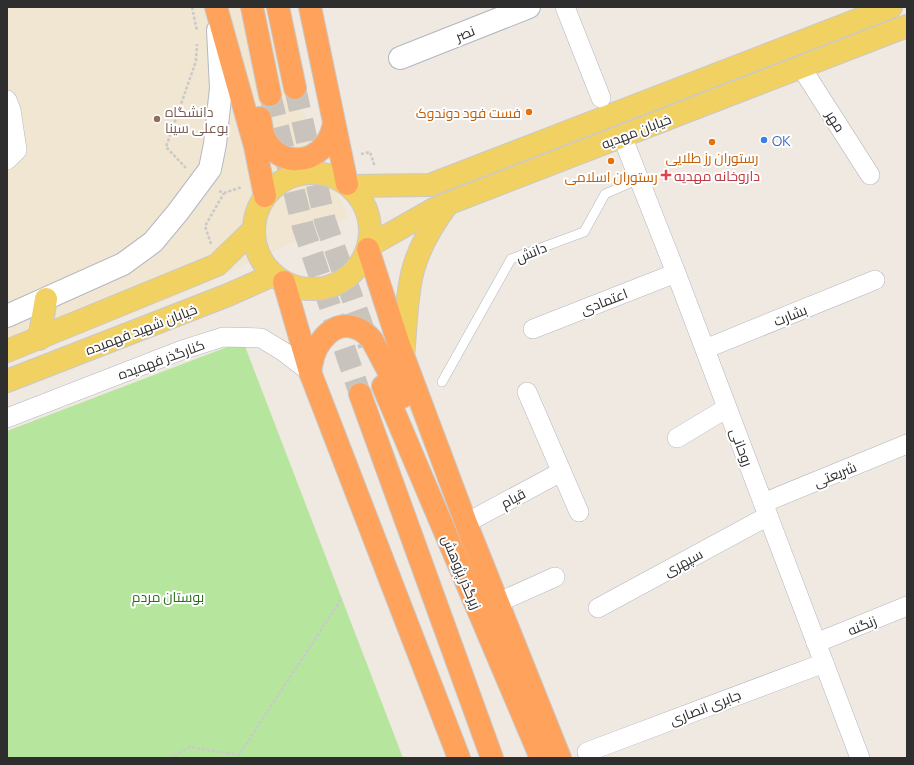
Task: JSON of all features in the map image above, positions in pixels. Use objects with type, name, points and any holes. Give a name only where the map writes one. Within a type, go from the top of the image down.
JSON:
[{"type":"highway","points":[[252,7],[270,95]]},
{"type":"highway","points":[[278,7],[296,88]]},
{"type":"highway","points":[[310,7],[348,185]]},
{"type":"highway","points":[[217,8],[255,146],[264,188]]},
{"type":"highway","points":[[231,58],[248,75],[265,139],[276,153],[290,160],[302,159],[314,154],[324,146],[331,136],[334,124]]},
{"type":"highway","points":[[368,248],[403,356],[453,489],[560,758]]},
{"type":"highway","points":[[279,279],[310,372],[459,758]]},
{"type":"highway","points":[[310,372],[316,350],[321,340],[329,332],[342,326],[352,326],[366,332],[372,340],[419,430],[453,489]]},
{"type":"highway","name":"زیرگذر پژوهش","points":[[383,386],[541,758]]},
{"type":"highway","points":[[360,394],[492,758]]},
{"type":"main road","name":"خیابان مهدیه","points":[[348,185],[430,185],[891,7]]},
{"type":"main road","name":"خیابان مهدیه","points":[[368,248],[434,209],[907,26]]},
{"type":"main road","points":[[313,173],[331,176],[348,185],[361,199],[368,213],[371,230],[368,248],[359,265],[346,279],[330,286],[312,289],[293,286],[279,279],[262,262],[256,247],[254,230],[257,212],[264,188],[295,175],[313,173]]},
{"type":"main road","points":[[403,356],[413,271],[428,234],[448,204]]},
{"type":"main road","name":"خیابان شهید فهمیده","points":[[7,351],[217,265],[254,230]]},
{"type":"main road","name":"خیابان شهید فهمیده","points":[[7,381],[228,295],[279,279]]},
{"type":"main road","points":[[39,339],[46,299]]},
{"type":"street","name":"نصر","points":[[400,58],[529,7]]},
{"type":"street","points":[[565,7],[601,98]]},
{"type":"street","points":[[7,316],[122,264],[153,242],[178,212],[210,169],[215,144],[220,95],[217,8]]},
{"type":"street","name":"مهر","points":[[801,67],[870,175]]},
{"type":"street","points":[[7,100],[11,110],[17,150],[7,160]]},
{"type":"street","name":"روحانی","points":[[622,136],[676,273],[860,758]]},
{"type":"street","name":"اعتمادی","points":[[533,329],[676,273]]},
{"type":"street","name":"بشارت","points":[[705,349],[875,280]]},
{"type":"street","name":"کنارگذر فهمیده","points":[[7,418],[182,350],[223,337],[261,338],[284,352],[310,372]]},
{"type":"street","points":[[527,392],[578,512]]},
{"type":"street","points":[[677,438],[727,408]]},
{"type":"street","name":"شریعتی","points":[[766,510],[907,444]]},
{"type":"street","name":"قیام","points":[[466,523],[561,472]]},
{"type":"street","name":"سپهری","points":[[598,608],[766,510]]},
{"type":"street","points":[[498,603],[555,577]]},
{"type":"street","name":"زنگنه","points":[[816,644],[907,606]]},
{"type":"street","name":"جابری انصاری","points":[[587,752],[824,663]]},
{"type":"lane","name":"دانش","points":[[442,382],[511,259],[584,232],[605,194],[639,179]]},
{"type":"path","points":[[192,7],[197,30],[196,61],[166,146],[199,183],[224,193],[264,188]]},
{"type":"path","points":[[342,159],[370,152],[381,186]]},
{"type":"path","points":[[170,758],[190,747],[239,755],[342,598]]},
{"type":"shaded area","name":"دانشگاه بوعلی سینا","points":[[7,7],[263,7],[265,21],[348,217],[179,295],[7,363]]},
{"type":"green space","name":"بوستان مردم","points":[[243,341],[403,758],[7,758],[7,431]]},
{"type":"tunnel","points":[[295,88],[325,221],[369,345]]},
{"type":"tunnel","points":[[270,95],[303,227],[360,394]]},
{"type":"place","name":"فست فود دوندوک","points":[[529,112]]},
{"type":"place","name":"دانشگاه بوعلی سینا","points":[[157,119]]},
{"type":"place","name":"OK","points":[[764,140]]},
{"type":"place","name":"رستوران رز طلایی","points":[[712,142]]},
{"type":"place","name":"رستوران اسلامی","points":[[611,161]]},
{"type":"place","name":"داروخانه مهدیه","points":[[666,175]]}]
